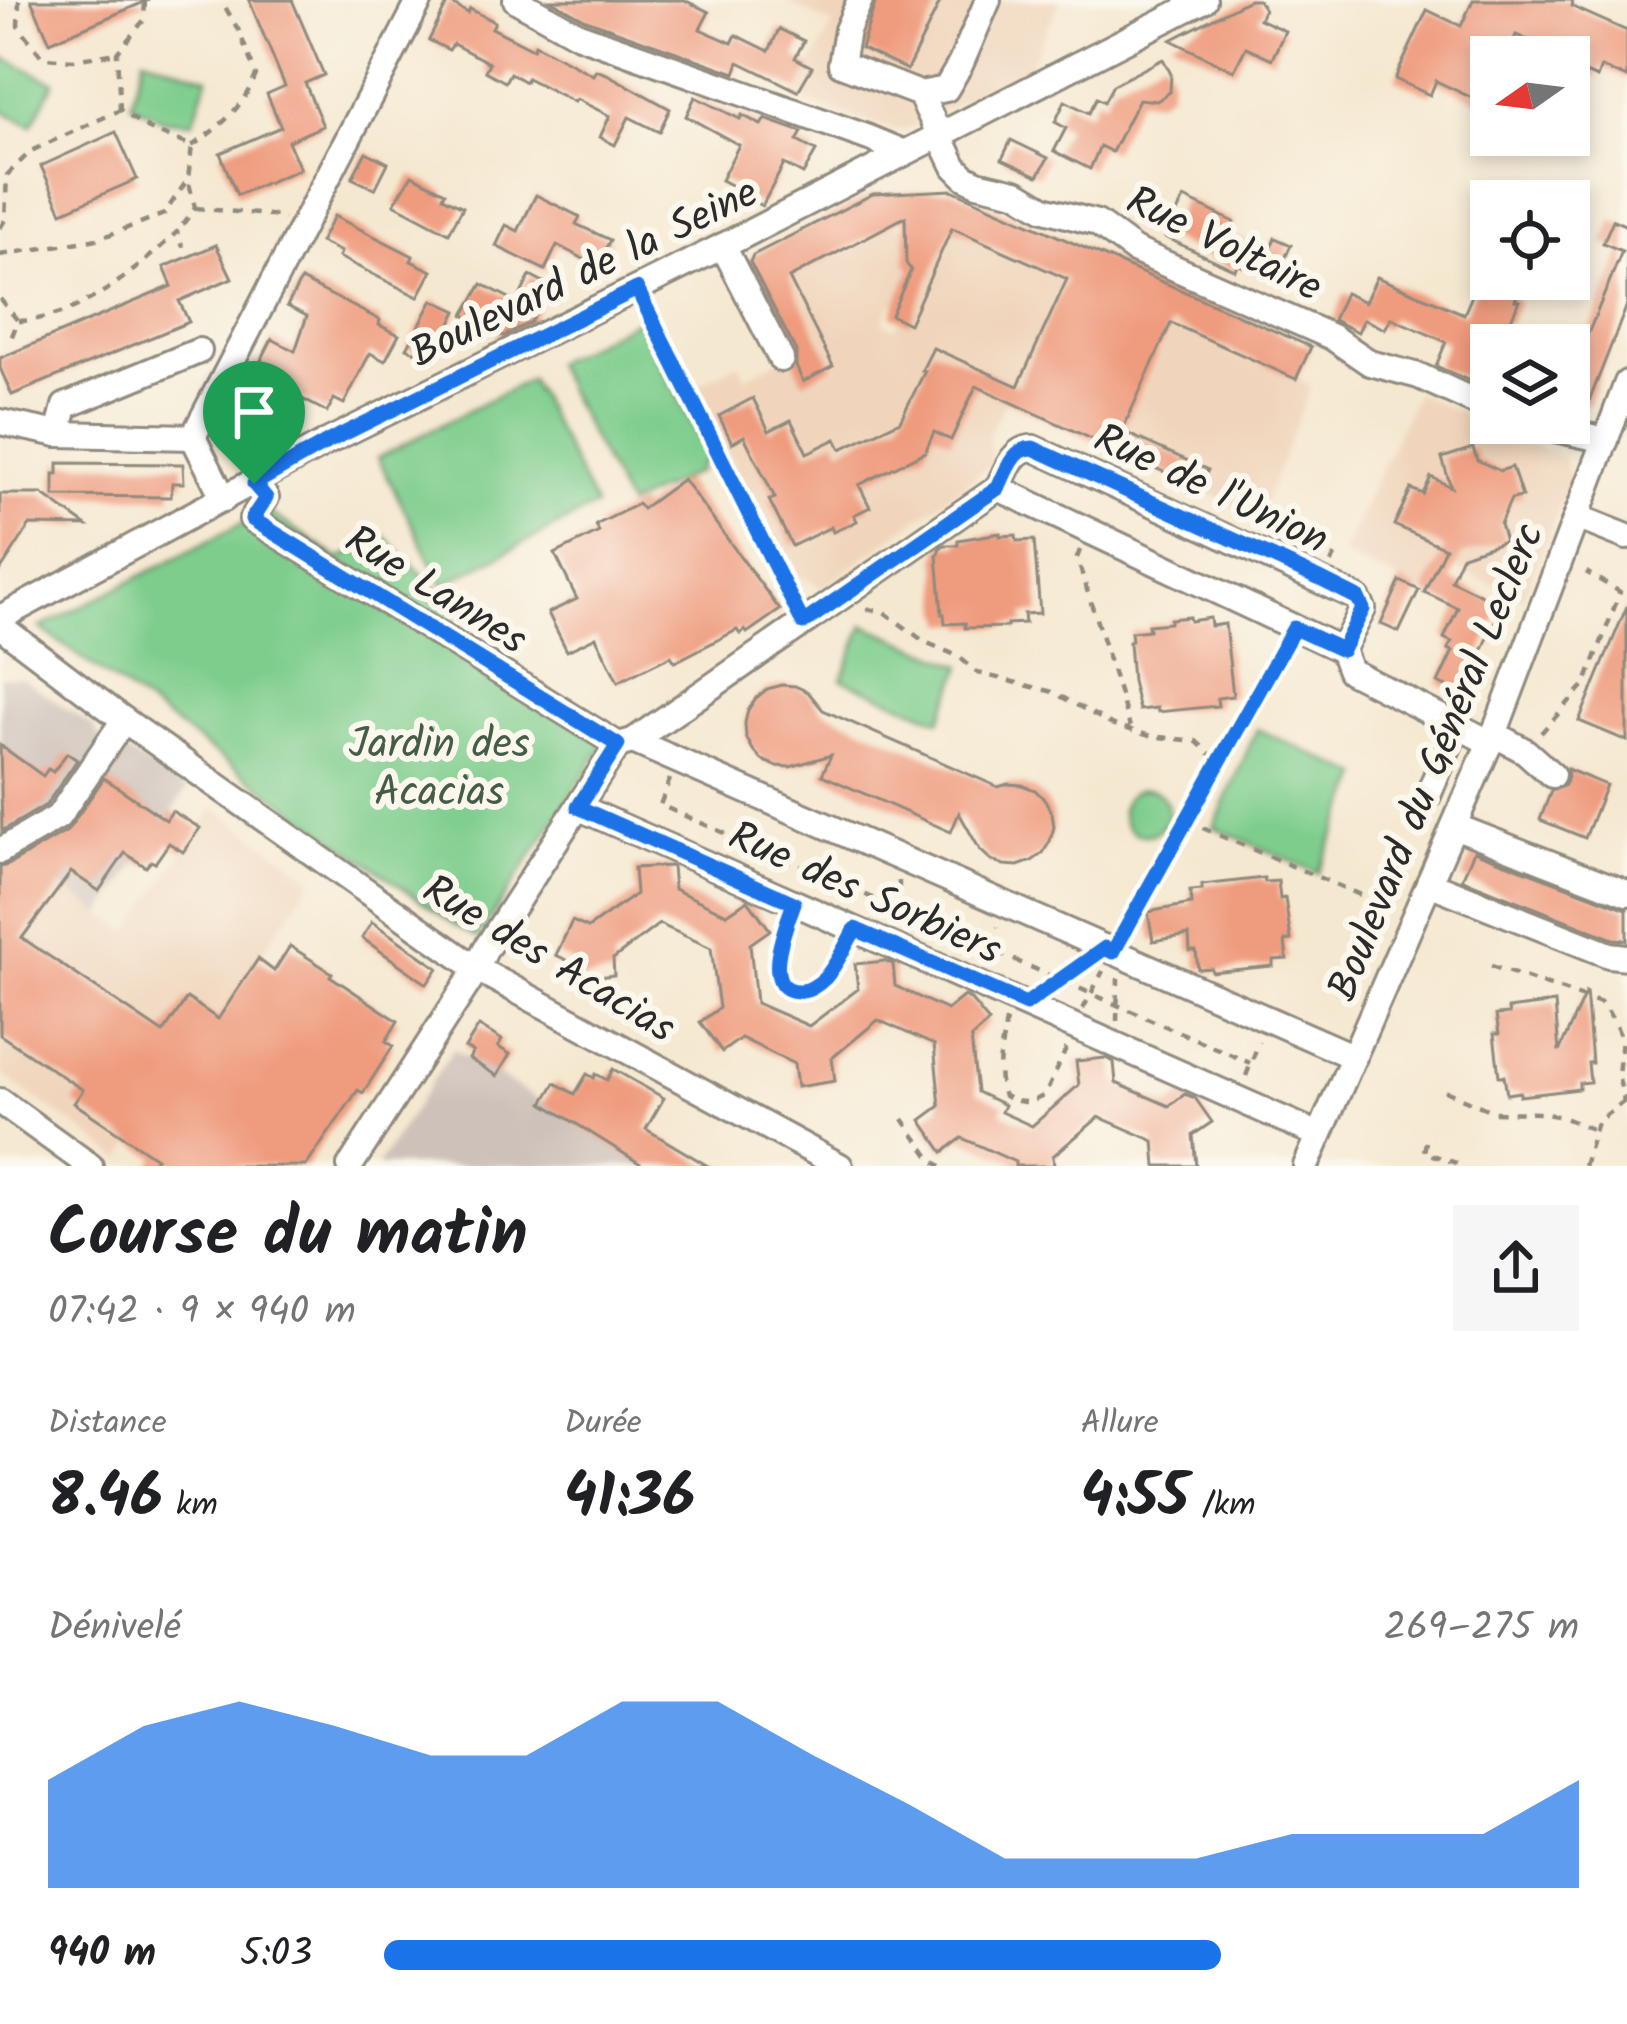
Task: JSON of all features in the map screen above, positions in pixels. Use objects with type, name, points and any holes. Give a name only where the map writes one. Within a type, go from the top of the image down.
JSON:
[{"type":"street","points":[[193,437],[419,0]]},
{"type":"street","points":[[516,0],[579,35],[903,152]]},
{"type":"street","points":[[860,0],[847,30],[841,64],[920,94],[946,88],[962,63],[988,0]]},
{"type":"street","name":"Boulevard de la Seine","points":[[0,622],[329,441],[1204,0]]},
{"type":"street","name":"Rue Voltaire","points":[[920,94],[965,177],[1016,192],[1044,209],[1097,223],[1134,250],[1332,337],[1370,364],[1419,376],[1470,399]]},
{"type":"street","points":[[723,246],[781,358]]},
{"type":"street","points":[[58,434],[65,406],[200,351]]},
{"type":"street","name":"Boulevard du Général Leclerc","points":[[1306,1166],[1493,738],[1627,383]]},
{"type":"street","points":[[0,422],[58,434],[193,437]]},
{"type":"street","points":[[193,437],[224,499]]},
{"type":"street","points":[[1590,437],[1606,440]]},
{"type":"street","name":"Rue de l'Union","points":[[626,743],[998,488],[1016,453],[1024,448],[1033,448],[1358,598],[1363,609],[1342,650]]},
{"type":"street","name":"Rue Lannes","points":[[254,484],[266,498],[252,519],[626,743]]},
{"type":"street","points":[[998,488],[1342,650],[1350,670],[1457,726],[1526,751],[1552,776]]},
{"type":"street","points":[[1577,518],[1627,537]]},
{"type":"street","name":"Rue des Acacias","points":[[0,622],[124,720],[477,969],[840,1166]]},
{"type":"street","points":[[0,850],[58,817],[124,720]]},
{"type":"street","points":[[1426,798],[1457,726]]},
{"type":"street","points":[[350,1166],[578,807],[626,743]]},
{"type":"street","name":"Rue des Sorbiers","points":[[626,743],[679,759],[1354,1057]]},
{"type":"street","name":"Rue des Sorbiers","points":[[578,807],[1319,1136]]},
{"type":"street","points":[[1454,826],[1627,893]]},
{"type":"street","points":[[1429,883],[1609,956],[1627,957]]},
{"type":"street","points":[[0,1101],[73,1161]]},
{"type":"path","points":[[19,0],[18,26],[43,58],[74,60],[117,52],[144,20],[145,0]]},
{"type":"path","points":[[195,208],[188,179],[192,146],[225,123],[246,99],[256,75],[221,0]]},
{"type":"path","points":[[117,52],[120,110]]},
{"type":"path","points":[[120,110],[149,129],[192,146]]},
{"type":"path","points":[[0,228],[5,220],[8,175],[31,151],[120,110]]},
{"type":"path","points":[[0,255],[98,239],[164,214],[188,179]]},
{"type":"path","points":[[195,208],[279,216],[300,229]]},
{"type":"path","points":[[19,322],[40,321],[80,306],[147,260],[195,208]]},
{"type":"path","points":[[177,232],[183,247]]},
{"type":"path","points":[[637,289],[803,623]]},
{"type":"path","points":[[0,299],[19,322]]},
{"type":"path","points":[[10,341],[19,322]]},
{"type":"path","points":[[1088,531],[1077,558],[1130,727]]},
{"type":"path","points":[[1322,580],[1337,552]]},
{"type":"path","points":[[1526,751],[1586,682],[1620,592],[1586,572]]},
{"type":"path","points":[[832,603],[884,612],[978,673],[1053,692],[1112,724],[1150,736],[1196,741],[1220,763]]},
{"type":"path","points":[[1112,952],[1018,1001],[999,1064],[1004,1096],[1024,1103],[1045,1095],[1112,952],[1294,628]]},
{"type":"path","points":[[679,759],[660,805],[1250,1063]]},
{"type":"path","points":[[1186,821],[1389,908]]},
{"type":"path","points":[[794,903],[777,958],[777,974],[782,984],[804,991],[826,977],[878,900],[900,857]]},
{"type":"path","points":[[897,948],[900,857]]},
{"type":"path","points":[[980,984],[1005,904]]},
{"type":"path","points":[[1112,952],[1117,1045]]},
{"type":"path","points":[[1491,966],[1601,1003],[1614,1021],[1622,1040],[1618,1074],[1625,1100],[1597,1121],[1583,1166]]},
{"type":"path","points":[[1445,1090],[1494,1112],[1541,1113],[1594,1130]]},
{"type":"path","points":[[903,1119],[941,1166]]},
{"type":"path","points":[[1426,1142],[1424,1152],[1465,1166]]},
{"type":"shaded area","points":[[784,0],[1060,0],[1029,67],[907,129],[893,130],[794,97],[833,25]]},
{"type":"shaded area","points":[[956,191],[1311,347],[1297,378],[1311,386],[1259,516],[1006,400],[989,434],[992,464],[823,588],[788,569],[694,387],[739,363],[746,377],[789,354],[747,269],[753,255],[851,205],[866,238],[890,226],[905,226],[906,262],[911,270],[883,322],[895,329],[900,320],[909,323],[952,228],[942,222]]},
{"type":"shaded area","points":[[1416,393],[1470,417],[1470,444],[1531,444],[1563,458],[1571,480],[1523,598],[1440,560],[1424,592],[1342,555]]},
{"type":"shaded area","points":[[0,677],[22,678],[96,729],[96,734],[187,789],[102,914],[61,886],[0,968]]},
{"type":"shaded area","points":[[214,808],[313,878],[122,1159],[0,1073],[0,974],[61,885],[129,932]]},
{"type":"shaded area","points":[[453,1049],[555,1110],[644,1166],[377,1166]]},
{"type":"green space","points":[[0,56],[54,82],[32,125],[0,110]]},
{"type":"green space","points":[[144,57],[208,77],[193,122],[164,120],[131,103]]},
{"type":"green space","points":[[637,320],[710,457],[698,466],[699,471],[627,506],[553,363]]},
{"type":"green space","points":[[530,379],[595,506],[443,585],[378,458]]},
{"type":"green space","name":"Jardin des Acacias","points":[[267,511],[340,559],[383,535],[459,611],[444,627],[612,732],[478,938],[40,628]]},
{"type":"green space","points":[[864,625],[963,666],[940,720],[842,679]]},
{"type":"green space","points":[[1257,729],[1361,776],[1318,873],[1214,827]]},
{"type":"green space","points":[[1145,789],[1162,795],[1168,812],[1162,829],[1145,835],[1128,829],[1122,812],[1128,795]]},
{"type":"building","points":[[31,0],[149,0],[50,42]]},
{"type":"building","points":[[249,0],[292,0],[324,75],[305,83],[323,126],[288,141],[300,169],[237,195],[220,153],[281,127],[267,94],[285,86]]},
{"type":"building","points":[[550,0],[684,0],[709,12],[700,29],[732,43],[736,35],[769,51],[779,29],[804,41],[795,58],[812,67],[798,91],[739,62],[735,73],[586,20]]},
{"type":"building","points":[[876,0],[941,0],[907,70],[861,48]]},
{"type":"building","points":[[1249,0],[1258,0],[1264,9],[1259,19],[1285,31],[1272,59],[1246,47],[1234,71],[1171,40]]},
{"type":"building","points":[[1473,0],[1573,0],[1571,6],[1627,31],[1627,78],[1601,67],[1597,78],[1590,75],[1590,36],[1516,35],[1470,36],[1470,97],[1436,81],[1430,95],[1395,79],[1427,10],[1461,26]]},
{"type":"building","points":[[448,2],[495,22],[492,28],[533,49],[535,44],[593,75],[596,70],[607,74],[670,109],[659,132],[629,117],[615,145],[600,137],[610,116],[527,78],[525,82],[510,73],[505,82],[485,71],[489,63],[453,44],[449,50],[429,40]]},
{"type":"building","points":[[1163,59],[1171,74],[1170,92],[1157,101],[1139,99],[1112,152],[1100,146],[1090,169],[1054,151],[1066,128],[1055,122],[1065,101],[1089,113],[1097,98],[1104,102],[1113,85]]},
{"type":"building","points":[[695,97],[740,119],[742,115],[761,125],[765,119],[802,132],[797,141],[816,151],[803,174],[784,164],[762,206],[736,192],[721,180],[739,145],[686,116]]},
{"type":"building","points":[[116,132],[137,179],[62,212],[41,166]]},
{"type":"building","points":[[1011,140],[1048,158],[1038,176],[1002,159]]},
{"type":"building","points":[[366,152],[388,163],[375,189],[352,178]]},
{"type":"building","points":[[412,175],[463,207],[449,233],[394,204]]},
{"type":"building","points":[[952,190],[1311,347],[1296,379],[1171,323],[1122,431],[1208,470],[1199,488],[976,386],[951,440],[934,432],[925,452],[859,485],[870,507],[854,515],[857,521],[833,532],[831,527],[792,546],[769,500],[775,498],[744,436],[732,443],[719,416],[753,398],[769,431],[791,420],[807,453],[836,439],[841,449],[900,421],[933,348],[1018,386],[1067,279],[952,228],[909,324],[891,315],[911,270],[906,263],[905,217],[789,278],[833,366],[803,382],[796,351],[750,262],[753,255],[873,194]]},
{"type":"building","points":[[536,195],[580,217],[576,224],[610,240],[597,266],[557,245],[545,270],[496,246],[506,225],[518,231]]},
{"type":"building","points":[[1184,198],[1234,222],[1229,234],[1269,252],[1275,238],[1291,245],[1275,280],[1237,264],[1235,270],[1165,237]]},
{"type":"building","points":[[334,216],[413,256],[411,261],[432,271],[418,297],[339,257],[341,252],[320,242]]},
{"type":"building","points":[[1613,220],[1627,226],[1627,305],[1590,399],[1590,329],[1622,251],[1603,243]]},
{"type":"building","points":[[216,245],[232,278],[179,301],[189,322],[12,395],[0,358],[172,286],[164,267]]},
{"type":"building","points":[[530,276],[549,286],[531,322],[504,336],[464,315],[482,284],[517,302]]},
{"type":"building","points":[[1377,277],[1464,314],[1470,300],[1519,301],[1509,324],[1470,324],[1470,381],[1436,366],[1446,342],[1391,318],[1385,329],[1364,319],[1358,332],[1333,320],[1345,293],[1365,302]]},
{"type":"building","points":[[301,280],[380,320],[379,325],[399,335],[385,361],[370,353],[344,404],[334,399],[327,412],[285,390],[271,418],[237,436],[230,421],[272,339],[295,351],[307,316],[287,306]]},
{"type":"building","points":[[433,300],[457,311],[433,360],[407,348]]},
{"type":"building","points":[[1473,448],[1477,460],[1500,471],[1512,467],[1522,497],[1511,499],[1500,524],[1505,541],[1462,555],[1451,580],[1502,605],[1463,695],[1438,683],[1453,651],[1448,649],[1452,642],[1444,638],[1458,608],[1424,592],[1445,548],[1394,525],[1411,489],[1423,494],[1431,477],[1451,487],[1442,458]]},
{"type":"building","points":[[58,463],[183,464],[184,483],[172,483],[171,497],[54,496]]},
{"type":"building","points":[[683,479],[780,610],[747,633],[737,630],[675,662],[671,656],[618,682],[596,637],[567,651],[548,613],[577,599],[555,554],[599,532],[596,525],[638,504],[642,509]]},
{"type":"building","points":[[0,494],[42,494],[87,526],[30,525],[0,571]]},
{"type":"building","points":[[1016,535],[1017,541],[1034,540],[1040,613],[1024,614],[1025,623],[1007,627],[945,624],[939,549],[958,545],[958,540]]},
{"type":"building","points":[[1400,581],[1419,590],[1399,632],[1381,624]]},
{"type":"building","points":[[1627,606],[1627,741],[1579,721]]},
{"type":"building","points":[[1189,617],[1190,621],[1210,618],[1211,626],[1225,624],[1233,696],[1217,698],[1218,706],[1139,710],[1132,681],[1131,632]]},
{"type":"building","points":[[781,685],[808,692],[823,710],[998,787],[1022,785],[1035,790],[1052,813],[1054,827],[1043,853],[1018,866],[991,860],[959,813],[951,832],[822,775],[831,755],[790,767],[762,760],[746,737],[748,710],[767,689]]},
{"type":"building","points":[[0,745],[43,776],[48,769],[53,772],[67,753],[77,760],[46,805],[2,831]]},
{"type":"building","points":[[1567,769],[1606,785],[1585,838],[1540,820],[1551,791],[1565,785]]},
{"type":"building","points":[[104,778],[166,820],[172,811],[200,828],[183,852],[169,843],[155,863],[146,867],[125,853],[99,891],[71,872],[22,938],[163,1033],[187,998],[218,1019],[258,959],[274,971],[290,946],[398,1021],[386,1041],[393,1046],[306,1166],[150,1166],[156,1158],[74,1103],[83,1090],[0,1035],[0,867],[67,831]]},
{"type":"building","points":[[1474,851],[1627,909],[1627,940],[1613,939],[1462,879]]},
{"type":"building","points":[[670,866],[674,889],[727,914],[748,900],[770,930],[750,944],[756,1003],[809,1026],[858,989],[855,964],[885,961],[893,964],[895,986],[947,1010],[964,996],[989,1022],[971,1038],[977,1092],[1004,1105],[1001,1112],[1032,1126],[1079,1085],[1076,1061],[1105,1058],[1114,1062],[1116,1083],[1169,1106],[1185,1094],[1195,1098],[1212,1122],[1193,1135],[1196,1166],[1156,1166],[1154,1141],[1099,1117],[1053,1156],[1054,1166],[1015,1166],[962,1138],[943,1152],[921,1120],[940,1106],[934,1045],[878,1020],[832,1058],[835,1081],[797,1087],[794,1064],[741,1038],[722,1052],[700,1022],[719,1008],[711,948],[659,924],[613,959],[614,975],[576,980],[575,964],[556,955],[572,921],[588,928],[636,894],[634,868]]},
{"type":"building","points":[[1264,878],[1265,882],[1278,881],[1280,899],[1285,898],[1291,940],[1285,941],[1287,959],[1273,960],[1273,966],[1212,972],[1211,968],[1198,969],[1189,935],[1153,941],[1148,912],[1191,904],[1190,891],[1202,890],[1202,885]]},
{"type":"building","points":[[372,922],[438,968],[427,984],[362,938]]},
{"type":"building","points":[[1586,991],[1590,1082],[1579,1083],[1579,1089],[1507,1094],[1504,1076],[1499,1076],[1496,1015],[1555,1003],[1559,1052]]},
{"type":"building","points":[[479,1026],[502,1040],[498,1047],[510,1054],[497,1076],[469,1059],[473,1052],[465,1048]]},
{"type":"building","points":[[613,1069],[664,1098],[646,1129],[708,1166],[644,1166],[543,1103],[555,1083],[575,1094],[587,1074],[607,1080]]},
{"type":"route","points":[[637,289],[803,623],[998,488],[1016,453],[1024,448],[1033,448],[1322,580],[1358,598],[1363,609],[1342,650],[1294,628],[1113,952],[1105,948],[1026,1004],[855,929],[826,977],[804,991],[793,990],[777,974],[777,958],[794,903],[578,807],[618,745],[252,519],[266,498],[254,484],[329,441],[637,289]]}]
